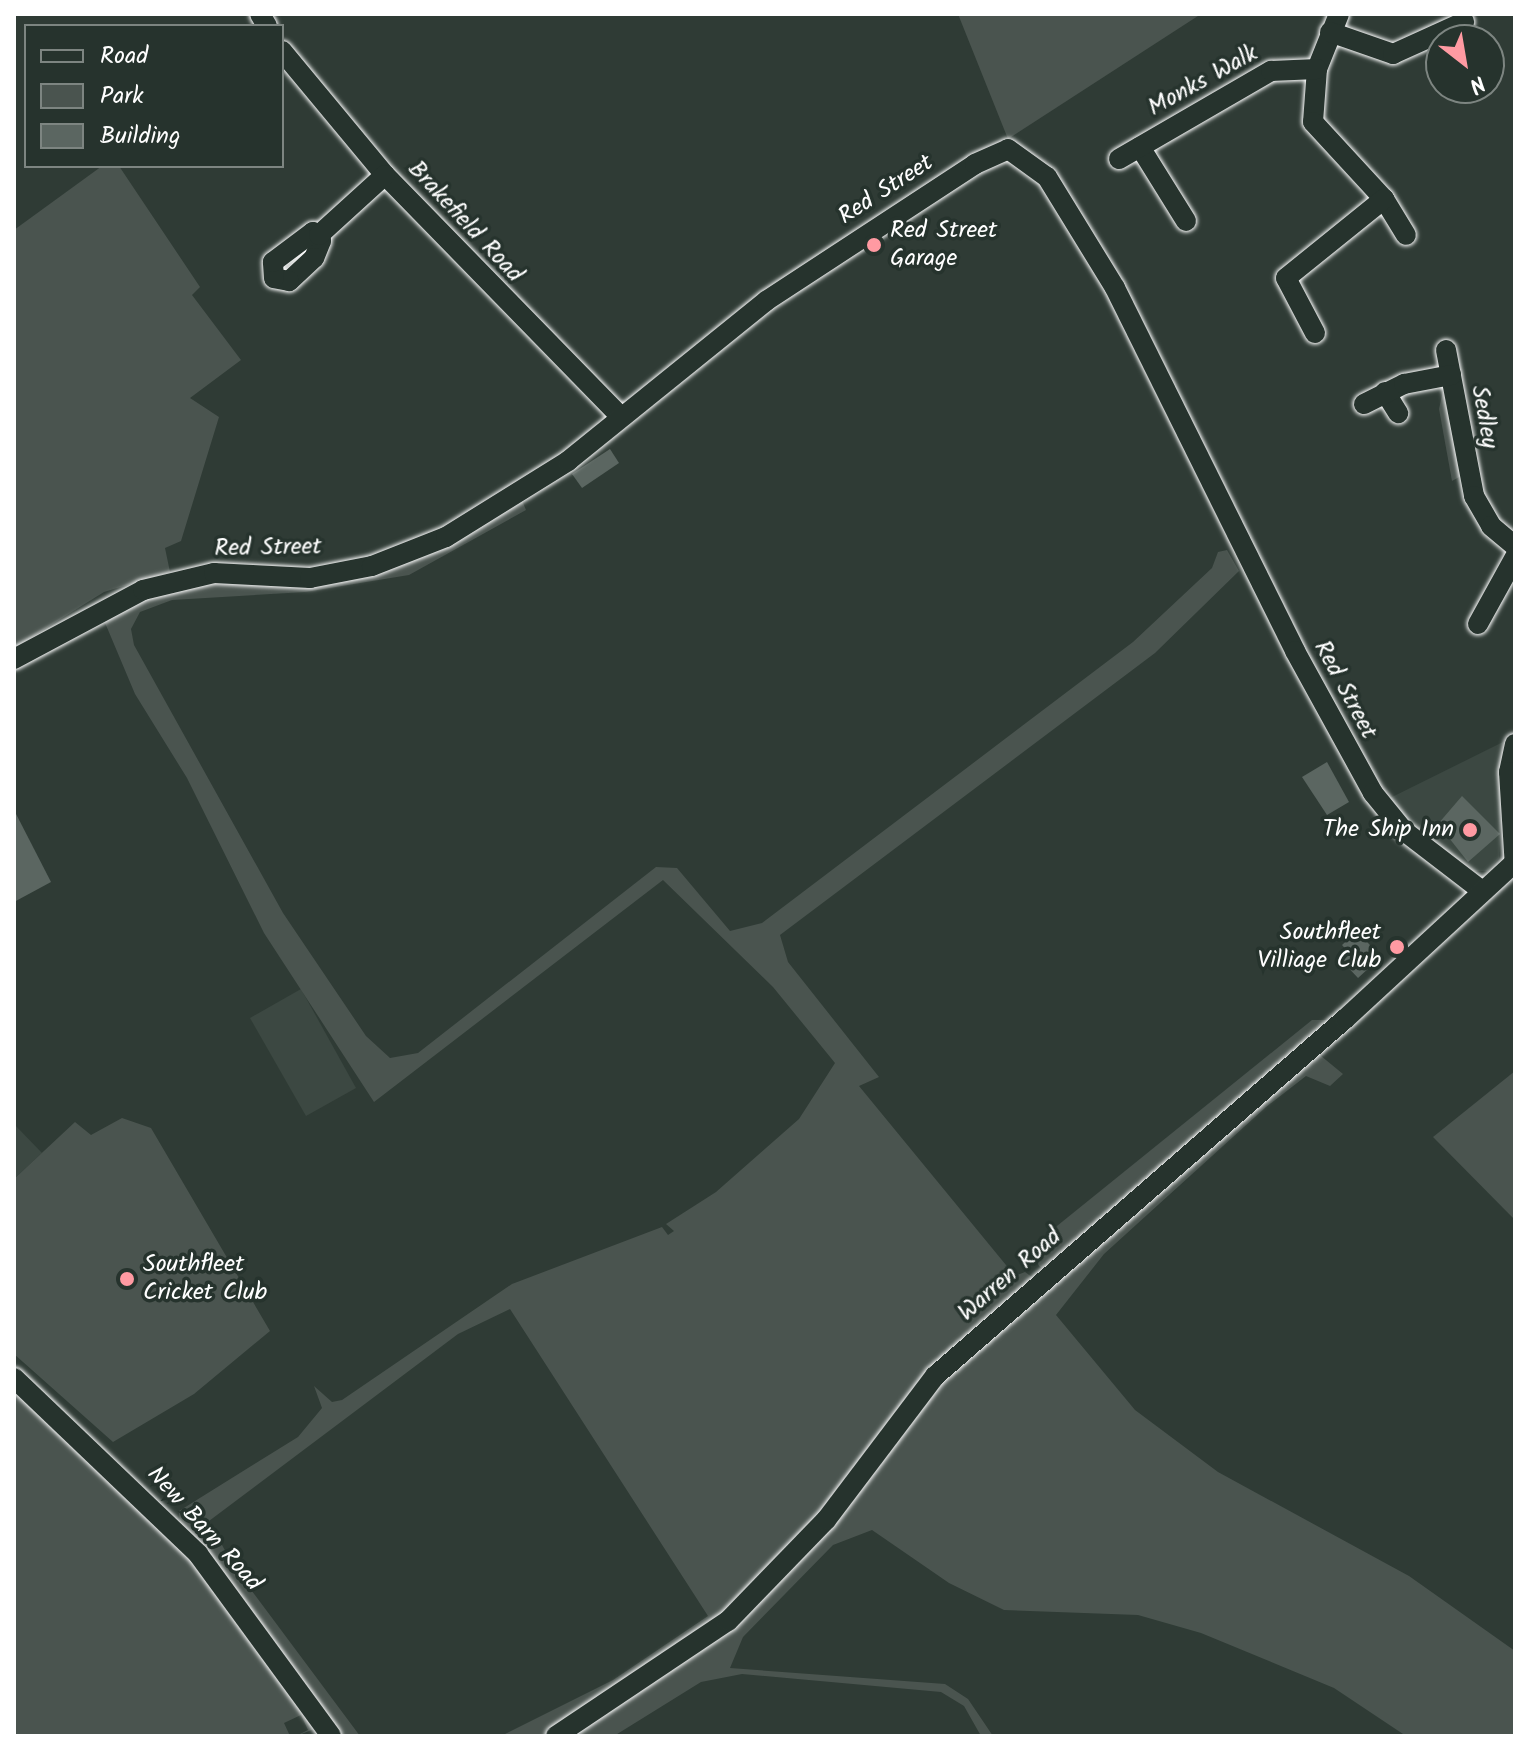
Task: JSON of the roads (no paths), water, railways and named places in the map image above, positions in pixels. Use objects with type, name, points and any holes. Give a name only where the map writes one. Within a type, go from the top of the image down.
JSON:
[{"type":"street","points":[[1406,235],[1384,199],[1313,122],[1317,69],[1335,23],[1393,54],[1464,22]]},
{"type":"street","name":"Brakefield Road","points":[[284,53],[385,175],[621,417]]},
{"type":"street","name":"Monks Walk","points":[[1119,159],[1271,71],[1317,69]]},
{"type":"street","points":[[1140,147],[1186,221]]},
{"type":"street","name":"Red Street","points":[[14,659],[143,590],[214,573],[310,578],[409,553],[542,479],[718,335],[866,234],[998,150],[1022,154],[1050,181],[1115,288],[1295,651],[1373,793],[1404,831],[1481,890]]},
{"type":"street","points":[[319,235],[385,175]]},
{"type":"street","points":[[1315,333],[1286,278],[1384,199]]},
{"type":"street","name":"Sedley","points":[[1446,350],[1474,496],[1491,526],[1515,546]]},
{"type":"street","name":"Sedley","points":[[1364,404],[1385,392],[1451,375]]},
{"type":"street","points":[[1385,392],[1398,413]]},
{"type":"street","points":[[1478,624],[1515,557]]},
{"type":"street","points":[[1515,744],[1509,772],[1515,864]]},
{"type":"street","name":"Warren Road","points":[[556,1736],[728,1621],[826,1520],[935,1376],[1345,1019],[1481,890],[1515,864]]},
{"type":"street","name":"New Barn Road","points":[[14,1378],[198,1554],[331,1736]]},
{"type":"place","name":"Red Street Garage","points":[[874,245]]},
{"type":"place","name":"The Ship Inn","points":[[1470,830]]},
{"type":"place","name":"Southfleet Villiage Club","points":[[1397,947]]},
{"type":"place","name":"Southfleet Cricket Club","points":[[127,1279]]}]
